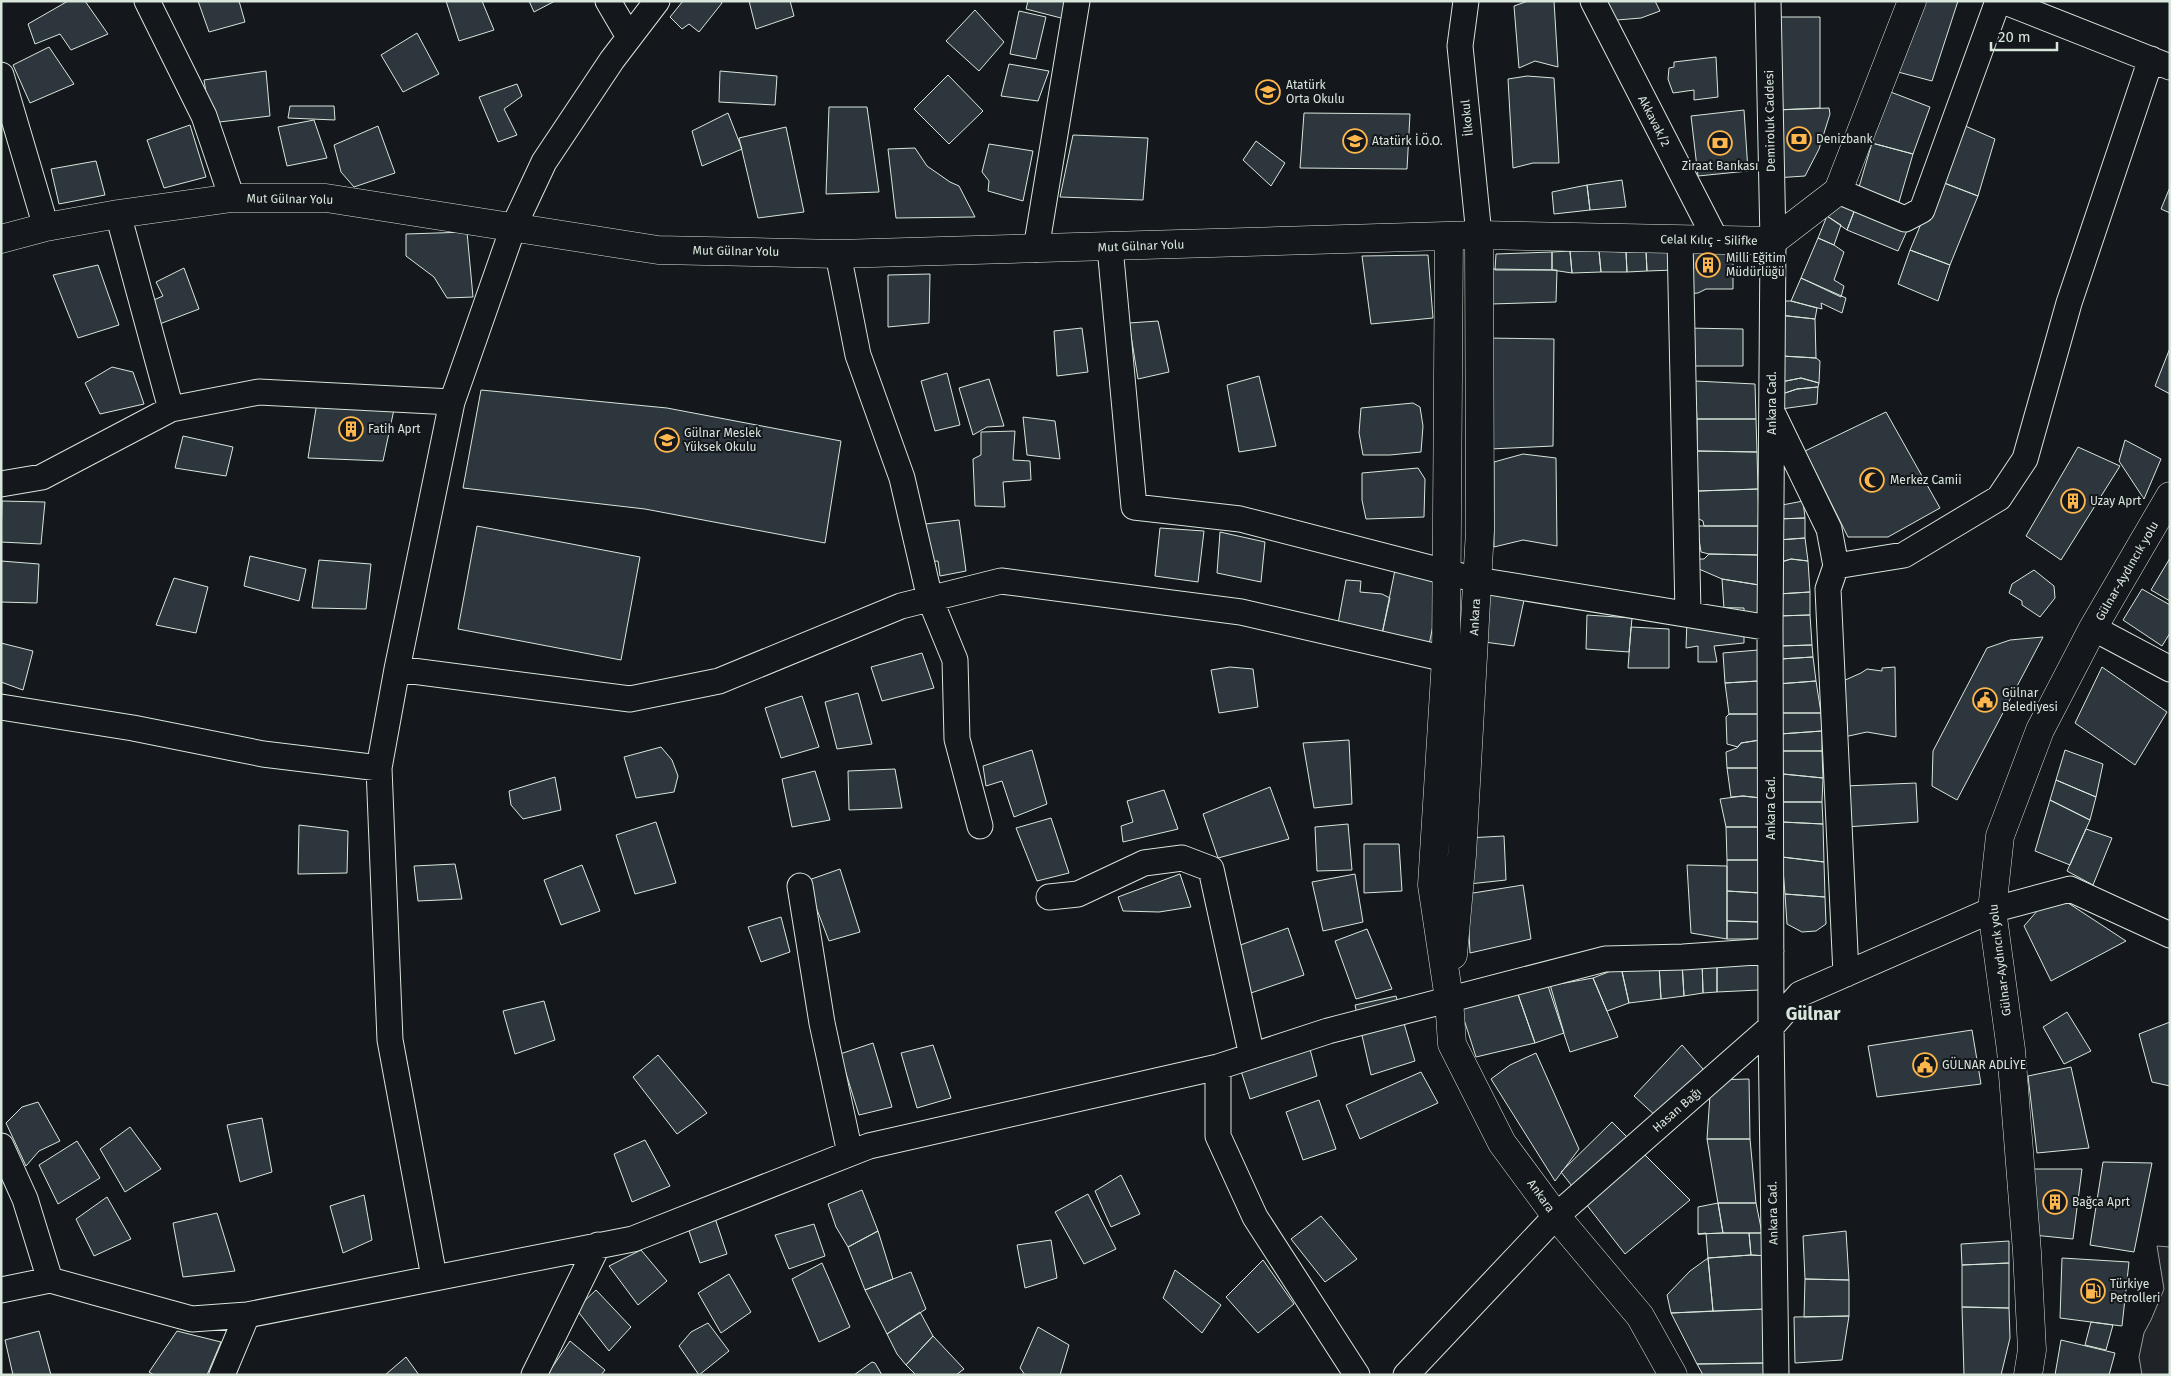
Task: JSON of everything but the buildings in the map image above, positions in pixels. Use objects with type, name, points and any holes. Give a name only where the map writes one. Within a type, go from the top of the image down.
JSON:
[{"type":"main road","points":[[1838,191],[1912,1]]},
{"type":"main road","name":"Celal Kılıç - Silifke","points":[[1479,235],[1773,241],[1838,191]]},
{"type":"main road","name":"Mut Gülnar Yolu","points":[[1,239],[46,227],[118,214],[232,198],[326,198],[658,250],[838,254],[1479,235]]},
{"type":"main road","name":"Ankara","points":[[1449,999],[1462,855],[1480,530],[1479,235]]},
{"type":"main road","name":"Ankara","points":[[1449,236],[1446,658],[1432,885],[1449,999],[1452,1044],[1502,1143],[1556,1216],[1640,1316],[1673,1375]]},
{"type":"main road","name":"Gülnar-Aydıncık yolu","points":[[2028,1375],[2032,1350],[2027,1243],[2011,1050],[1992,910],[2000,836],[2040,730],[2093,628],[2170,496]]},
{"type":"street","points":[[147,1],[204,116],[232,198]]},
{"type":"street","points":[[608,1],[629,37]]},
{"type":"street","points":[[434,1277],[390,1040],[380,768],[396,669],[452,402],[513,228],[544,162],[612,60],[658,1]]},
{"type":"street","points":[[1036,249],[1077,1]]},
{"type":"street","name":"İlkokul","points":[[1466,1],[1460,46],[1479,235]]},
{"type":"street","name":"Akkavak/2","points":[[1593,1],[1716,240]]},
{"type":"street","name":"Demiroluk Caddesi","points":[[1768,1],[1773,241]]},
{"type":"street","points":[[1838,191],[1905,219],[1922,210],[1998,1]]},
{"type":"street","points":[[1836,566],[1904,554],[2000,498],[2025,459],[2069,303],[2160,63],[2004,1]]},
{"type":"street","points":[[1,75],[46,227]]},
{"type":"street","points":[[118,214],[171,409]]},
{"type":"street","points":[[1680,239],[1688,613]]},
{"type":"street","name":"Ankara Cad.","points":[[1773,241],[1770,628],[1771,1027],[1776,1375]]},
{"type":"street","points":[[1110,247],[1134,507],[1240,519],[1477,580],[1688,613],[1770,628]]},
{"type":"street","points":[[838,254],[858,355],[902,478],[930,598],[955,660],[957,738],[980,826]]},
{"type":"street","points":[[1,484],[42,477],[171,409],[259,392],[452,402]]},
{"type":"street","points":[[1772,411],[1829,529],[1836,566],[1828,589],[1846,974]]},
{"type":"street","points":[[396,669],[630,699],[719,680],[901,606],[1001,581],[1241,612],[1446,658],[1472,673]]},
{"type":"street","points":[[2093,628],[2170,669]]},
{"type":"street","points":[[1,707],[133,728],[263,754],[380,768]]},
{"type":"street","points":[[1049,897],[1078,894],[1144,864],[1182,858],[1212,869],[1252,1056]]},
{"type":"street","points":[[800,886],[822,1023],[850,1154]]},
{"type":"street","name":"Hasan Bağı","points":[[1406,1375],[1556,1216],[1771,1027],[1800,994],[1992,910],[2070,888],[2170,935]]},
{"type":"street","points":[[1,1290],[50,1280],[192,1320],[247,1315],[633,1238],[869,1146],[1218,1067],[1328,1031],[1606,959],[1683,957],[1771,951]]},
{"type":"street","points":[[1218,1067],[1218,1136],[1255,1217],[1357,1375]]},
{"type":"street","points":[[1,1146],[25,1199],[50,1280]]},
{"type":"street","points":[[534,1375],[598,1245]]},
{"type":"street","points":[[222,1375],[247,1315]]},
{"type":"shaded area","points":[[2157,1246],[2170,1247],[2170,1375],[2142,1375],[2139,1357],[2144,1333],[2164,1289]]},
{"type":"place","name":"Atatürk Orta Okulu","points":[[1268,92]]},
{"type":"place","name":"Denizbank","points":[[1799,139]]},
{"type":"place","name":"Atatürk İ.Ö.O.","points":[[1355,141]]},
{"type":"place","name":"Ziraat Bankası","points":[[1720,143]]},
{"type":"place","name":"Milli Eğitim Müdürlüğü","points":[[1708,265]]},
{"type":"place","name":"Fatih Aprt","points":[[351,429]]},
{"type":"place","name":"Gülnar Meslek Yüksek Okulu","points":[[667,440]]},
{"type":"place","name":"Merkez Camii","points":[[1872,480]]},
{"type":"place","name":"Uzay Aprt","points":[[2073,501]]},
{"type":"place","name":"Gülnar Belediyesi","points":[[1985,700]]},
{"type":"place","name":"GÜLNAR ADLİYE","points":[[1925,1065]]},
{"type":"place","name":"Bağca Aprt","points":[[2055,1202]]},
{"type":"place","name":"Türkiye Petrolleri","points":[[2093,1291]]},
{"type":"district","name":"Gülnar","points":[[1813,1014]]}]
